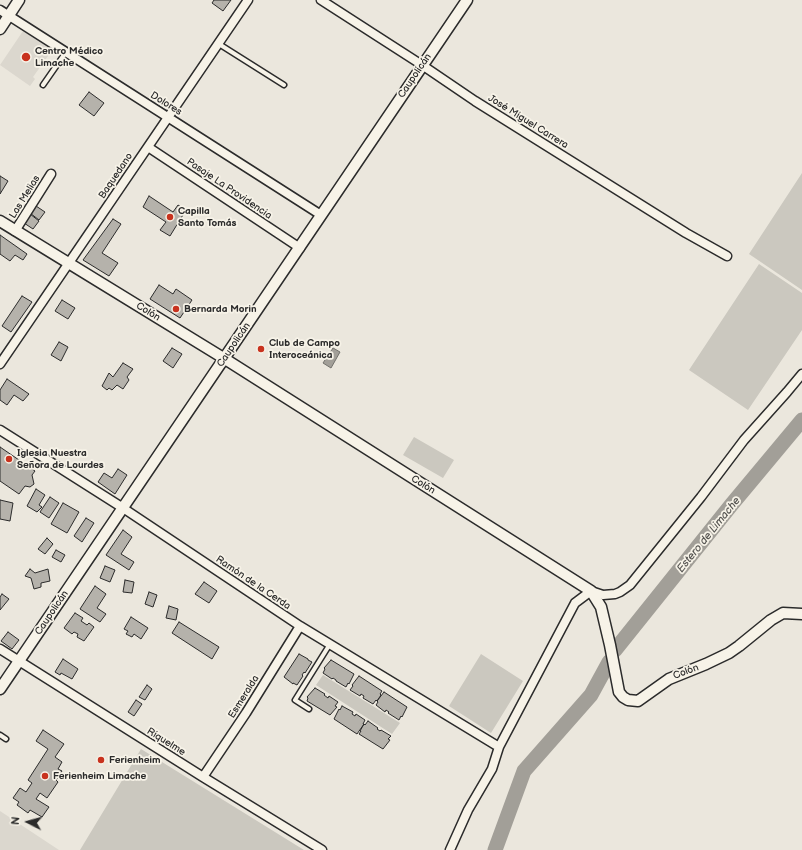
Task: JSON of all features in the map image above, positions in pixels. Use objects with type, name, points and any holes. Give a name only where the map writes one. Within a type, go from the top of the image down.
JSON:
[{"type":"street","points":[[0,29],[4,13],[19,0]]},
{"type":"street","name":"Baquedano","points":[[0,364],[248,0]]},
{"type":"street","name":"José Miguel Carrera","points":[[321,0],[481,105],[686,233],[727,256]]},
{"type":"street","name":"Caupolicán","points":[[0,690],[467,0]]},
{"type":"street","name":"Dolores","points":[[4,13],[321,215]]},
{"type":"street","name":"Pasaje La Providencia","points":[[148,147],[300,248]]},
{"type":"street","name":"Las Melias","points":[[15,231],[51,174]]},
{"type":"street","name":"Colón","points":[[0,221],[225,359],[591,591],[601,607],[620,692],[625,699],[631,701],[641,699],[669,679],[706,664],[739,646],[771,620],[783,613],[801,612]]},
{"type":"street","points":[[450,850],[468,810],[492,769],[499,747],[575,603],[591,591],[603,594],[615,594],[630,585],[701,497],[744,440],[802,374]]},
{"type":"street","name":"Ramón de la Cerda","points":[[0,430],[123,508],[300,626],[499,747]]},
{"type":"street","name":"Esmeralda","points":[[204,777],[300,626]]},
{"type":"street","name":"Riquelme","points":[[0,649],[322,850]]},
{"type":"lane","points":[[219,44],[284,85]]},
{"type":"lane","points":[[43,85],[66,52]]},
{"type":"lane","points":[[309,709],[295,700],[330,644]]},
{"type":"lane","points":[[0,735],[6,738]]},
{"type":"shaded area","name":"Centro Médico Limache","points":[[23,31],[53,49],[33,77],[35,79],[30,86],[0,65]]},
{"type":"shaded area","points":[[802,173],[802,290],[749,254]]},
{"type":"shaded area","points":[[759,264],[802,293],[802,330],[748,410],[689,370]]},
{"type":"shaded area","points":[[333,348],[340,352],[331,368],[323,363]]},
{"type":"shaded area","points":[[414,437],[454,460],[443,478],[403,455]]},
{"type":"shaded area","points":[[481,654],[523,681],[491,733],[449,706]]},
{"type":"shaded area","points":[[323,675],[400,723],[392,734],[316,685]]},
{"type":"shaded area","points":[[141,749],[304,850],[80,850]]},
{"type":"shaded area","points":[[0,811],[59,850],[0,850]]},
{"type":"building","points":[[214,0],[231,0],[223,11],[212,3]]},
{"type":"building","points":[[89,92],[104,103],[94,116],[79,105]]},
{"type":"building","points":[[0,176],[8,181],[0,194]]},
{"type":"building","name":"Capilla Santo Tomás","points":[[149,196],[173,212],[178,205],[186,210],[170,236],[160,230],[166,222],[143,207]]},
{"type":"building","points":[[36,206],[45,212],[39,220],[30,213]]},
{"type":"building","points":[[30,214],[39,221],[33,229],[24,223]]},
{"type":"building","points":[[113,219],[121,224],[102,253],[118,263],[109,276],[83,260]]},
{"type":"building","points":[[0,235],[27,254],[23,260],[15,255],[10,261],[0,254]]},
{"type":"building","name":"Bernarda Morin","points":[[159,285],[173,294],[176,289],[192,300],[180,318],[150,299]]},
{"type":"building","points":[[22,296],[32,302],[11,332],[2,326]]},
{"type":"building","points":[[62,300],[75,308],[68,319],[55,311]]},
{"type":"building","points":[[59,342],[68,347],[61,361],[51,355]]},
{"type":"building","points":[[172,348],[182,354],[173,368],[163,361]]},
{"type":"building","points":[[123,363],[133,369],[127,377],[129,380],[123,389],[117,385],[112,390],[109,388],[107,390],[102,386],[109,373],[113,377]]},
{"type":"building","points":[[7,379],[29,394],[23,401],[14,395],[7,405],[0,400],[0,390]]},
{"type":"building","name":"Iglesia Nuestra Señora de Lourdes","points":[[0,447],[35,471],[32,475],[34,484],[30,487],[25,486],[19,494],[0,481]]},
{"type":"building","points":[[118,469],[127,475],[115,494],[98,482],[104,473],[112,478]]},
{"type":"building","points":[[36,489],[45,495],[39,505],[42,507],[37,512],[27,506]]},
{"type":"building","points":[[50,497],[59,503],[49,518],[40,512]]},
{"type":"building","points":[[0,500],[13,503],[10,521],[0,519]]},
{"type":"building","points":[[63,503],[79,512],[67,533],[51,524]]},
{"type":"building","points":[[86,518],[94,523],[82,542],[74,536]]},
{"type":"building","points":[[123,530],[132,537],[121,554],[134,562],[129,570],[106,555]]},
{"type":"building","points":[[47,538],[53,544],[45,554],[38,549]]},
{"type":"building","points":[[56,550],[65,555],[61,562],[52,557]]},
{"type":"building","points":[[105,566],[115,570],[110,582],[100,578]]},
{"type":"building","points":[[30,569],[35,573],[48,569],[50,581],[41,583],[41,587],[34,589],[31,578],[25,576]]},
{"type":"building","points":[[125,580],[134,582],[132,593],[123,592]]},
{"type":"building","points":[[204,582],[217,591],[209,603],[195,594]]},
{"type":"building","points":[[95,586],[106,594],[97,608],[106,614],[100,622],[80,609]]},
{"type":"building","points":[[149,592],[157,595],[153,607],[145,604]]},
{"type":"building","points":[[2,594],[9,599],[0,610],[0,597]]},
{"type":"building","points":[[169,606],[178,609],[176,620],[166,618]]},
{"type":"building","points":[[75,613],[83,618],[81,621],[87,625],[89,623],[94,627],[84,641],[77,637],[78,634],[74,632],[72,634],[64,628]]},
{"type":"building","points":[[131,617],[148,628],[141,639],[134,634],[132,637],[126,634],[128,631],[124,629]]},
{"type":"building","points":[[179,622],[219,647],[212,659],[172,633]]},
{"type":"building","points":[[8,632],[19,640],[12,649],[1,641]]},
{"type":"building","points":[[299,654],[312,662],[302,675],[303,676],[297,685],[293,684],[284,677]]},
{"type":"building","points":[[63,659],[78,669],[72,679],[61,673],[60,675],[55,672]]},
{"type":"building","points":[[331,660],[354,674],[346,687],[323,673],[324,668]]},
{"type":"building","points":[[359,676],[382,691],[377,701],[376,700],[373,704],[363,698],[364,696],[361,694],[360,696],[350,690]]},
{"type":"building","points":[[147,685],[152,689],[145,700],[139,697]]},
{"type":"building","points":[[315,688],[325,694],[324,695],[328,698],[329,696],[338,702],[335,706],[337,707],[330,715],[307,701],[307,697]]},
{"type":"building","points":[[384,692],[407,707],[399,720],[386,710],[385,712],[376,705],[378,702],[377,701]]},
{"type":"building","points":[[136,700],[142,704],[134,716],[128,712]]},
{"type":"building","points":[[342,706],[353,712],[352,714],[355,716],[356,714],[365,720],[357,734],[334,719]]},
{"type":"building","points":[[368,721],[380,731],[381,730],[391,736],[388,739],[390,740],[383,749],[359,734],[364,724],[365,725]]},
{"type":"building","name":"Ferienheim Limache","points":[[43,730],[64,744],[55,757],[62,762],[58,769],[62,771],[56,780],[58,782],[47,798],[40,793],[36,799],[49,807],[42,817],[30,810],[28,813],[17,805],[19,802],[13,798],[20,788],[26,792],[32,783],[28,780],[48,749],[36,741]]},
{"type":"waterway","name":"Estero de Limache","points":[[615,650],[732,504],[802,420]]},
{"type":"waterway","name":"Estero de Limache","points":[[495,850],[524,771],[591,695],[609,662]]},
{"type":"place","name":"Centro Médico Limache","points":[[26,57]]},
{"type":"place","name":"Capilla Santo Tomás","points":[[170,217]]},
{"type":"place","name":"Bernarda Morin","points":[[176,309]]},
{"type":"place","name":"Club de Campo Interoceánica","points":[[261,349]]},
{"type":"place","name":"Iglesia Nuestra Señora de Lourdes","points":[[9,459]]},
{"type":"place","name":"Ferienheim","points":[[101,760]]},
{"type":"place","name":"Ferienheim Limache","points":[[45,776]]}]
